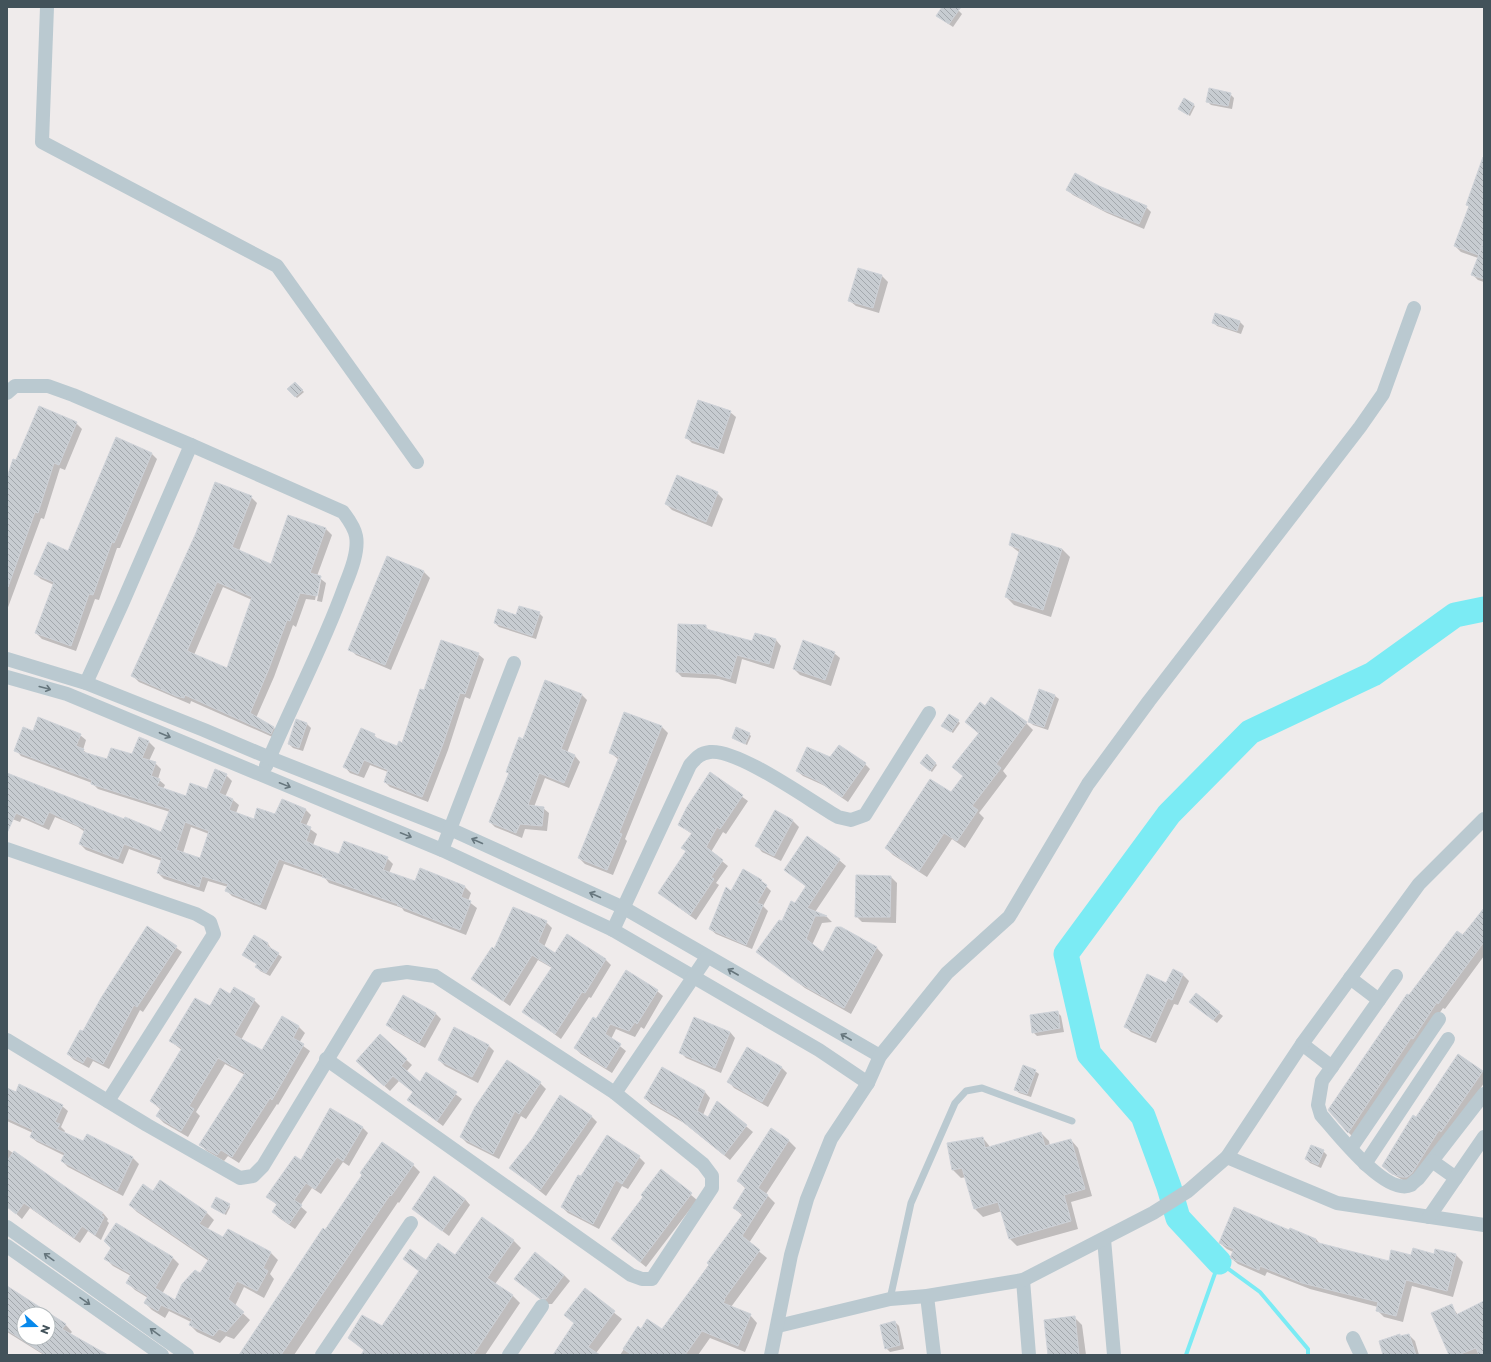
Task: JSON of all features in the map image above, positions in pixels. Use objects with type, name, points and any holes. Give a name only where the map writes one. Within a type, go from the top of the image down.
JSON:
[{"type":"street","points":[[47,7],[42,142],[277,266],[418,462]]},
{"type":"street","points":[[771,1355],[791,1256],[807,1199],[831,1139],[868,1083],[880,1056],[947,973],[1009,917],[1088,784],[1148,701],[1360,427],[1383,394],[1414,308]]},
{"type":"street","points":[[7,393],[15,386],[48,386],[191,444],[343,512],[352,524],[356,536],[353,560],[336,610],[262,776]]},
{"type":"street","points":[[86,683],[191,444]]},
{"type":"street","points":[[7,659],[86,683],[450,829],[624,908],[880,1056]]},
{"type":"street","points":[[442,850],[514,664]]},
{"type":"street","points":[[7,678],[67,694],[442,850],[613,930],[819,1050],[868,1083]]},
{"type":"street","points":[[613,930],[690,765],[699,755],[711,752],[725,754],[747,761],[838,818],[851,820],[865,814],[929,713]]},
{"type":"street","points":[[778,1326],[890,1299],[927,1296],[1023,1280],[1153,1214],[1188,1191],[1227,1157],[1302,1044],[1419,884],[1484,819]]},
{"type":"street","points":[[7,849],[196,914],[210,922],[214,934],[108,1101]]},
{"type":"street","points":[[614,1093],[707,957]]},
{"type":"street","points":[[7,1040],[240,1178],[253,1176],[263,1166],[326,1059],[378,976],[407,972],[435,976],[614,1093],[703,1164],[712,1176],[712,1188],[652,1279],[642,1279],[631,1275],[326,1059]]},
{"type":"street","points":[[1396,976],[1322,1081],[1318,1105],[1321,1115],[1365,1164],[1382,1178],[1403,1186],[1411,1185],[1418,1179],[1482,1100]]},
{"type":"street","points":[[1350,978],[1379,1000]]},
{"type":"street","points":[[1351,1148],[1439,1019]]},
{"type":"street","points":[[1365,1164],[1448,1039]]},
{"type":"street","points":[[1302,1044],[1332,1067]]},
{"type":"street","points":[[1396,1082],[1411,1094]]},
{"type":"street","points":[[1429,1217],[1484,1137]]},
{"type":"street","points":[[1227,1157],[1337,1203],[1484,1225]]},
{"type":"street","points":[[1432,1161],[1456,1178]]},
{"type":"street","points":[[322,1355],[410,1223]]},
{"type":"street","points":[[7,1227],[187,1355]]},
{"type":"street","points":[[1104,1240],[1114,1355]]},
{"type":"street","points":[[7,1246],[162,1355]]},
{"type":"street","points":[[1023,1280],[1029,1355]]},
{"type":"street","points":[[927,1296],[934,1355]]},
{"type":"street","points":[[509,1355],[542,1306]]},
{"type":"street","points":[[1353,1338],[1361,1355]]},
{"type":"lane","points":[[890,1299],[911,1202],[955,1103],[966,1091],[982,1088],[1072,1121]]},
{"type":"building","points":[[942,7],[961,7],[949,24],[936,16]]},
{"type":"building","points":[[1209,88],[1231,93],[1228,106],[1206,102]]},
{"type":"building","points":[[1184,98],[1194,104],[1188,115],[1178,109]]},
{"type":"building","points":[[1483,157],[1484,239],[1478,255],[1454,246],[1469,206],[1466,205]]},
{"type":"building","points":[[1075,173],[1099,186],[1147,206],[1139,224],[1101,209],[1066,190]]},
{"type":"building","points":[[1484,244],[1484,279],[1471,275]]},
{"type":"building","points":[[858,268],[882,275],[873,308],[848,301]]},
{"type":"building","points":[[1215,313],[1240,321],[1237,331],[1212,323]]},
{"type":"building","points":[[295,382],[303,390],[295,397],[287,389]]},
{"type":"building","points":[[698,400],[731,411],[718,449],[685,438]]},
{"type":"building","points":[[39,406],[77,422],[59,465],[54,463],[38,513],[35,512],[8,587],[7,478],[13,459],[16,460]]},
{"type":"building","points":[[116,437],[152,453],[114,543],[112,542],[93,595],[89,594],[71,646],[35,633],[54,582],[34,574],[48,542],[68,551]]},
{"type":"building","points":[[677,475],[718,492],[706,522],[665,504]]},
{"type":"building","points":[[215,482],[252,496],[232,547],[271,564],[288,515],[326,528],[310,573],[321,576],[317,596],[300,593],[290,621],[287,620],[250,713],[274,727],[271,734],[185,695],[184,698],[176,696],[131,676],[196,533]],"holes":[[[217,582],[252,597],[227,668],[187,651]]]},
{"type":"building","points":[[1012,533],[1062,549],[1043,610],[1005,597],[1020,549],[1009,545]]},
{"type":"building","points":[[387,556],[424,571],[385,665],[348,650]]},
{"type":"building","points":[[519,606],[540,612],[532,636],[494,623],[498,609],[516,615]]},
{"type":"building","points":[[678,624],[706,625],[706,629],[752,641],[755,633],[776,639],[769,664],[737,655],[730,679],[713,674],[676,672]]},
{"type":"building","points":[[441,640],[479,653],[465,694],[460,693],[443,744],[422,797],[384,782],[388,770],[364,760],[358,774],[343,767],[361,728],[375,734],[374,737],[397,746],[399,741],[402,743],[420,689],[424,690]]},
{"type":"building","points":[[803,640],[835,652],[825,680],[793,669]]},
{"type":"building","points":[[545,680],[582,694],[561,749],[575,755],[564,783],[539,773],[528,805],[544,807],[542,826],[520,824],[516,833],[489,822],[509,773],[506,772],[519,737],[523,739]]},
{"type":"building","points":[[1039,689],[1055,695],[1044,727],[1028,722]]},
{"type":"building","points":[[991,697],[1027,722],[996,764],[1001,768],[972,806],[978,810],[957,841],[944,833],[919,871],[885,848],[930,779],[951,792],[963,776],[952,767],[979,733],[965,722],[980,702],[985,706]]},
{"type":"building","points":[[624,712],[662,726],[619,833],[622,834],[607,870],[578,858],[619,757],[609,753]]},
{"type":"building","points":[[949,714],[959,720],[951,732],[941,726]]},
{"type":"building","points":[[38,717],[81,734],[76,746],[84,749],[83,752],[107,759],[111,748],[132,754],[139,737],[149,741],[142,758],[156,762],[151,776],[160,779],[157,786],[186,796],[190,783],[207,789],[215,769],[227,774],[219,793],[233,799],[229,810],[254,819],[257,808],[275,814],[282,799],[306,809],[300,823],[311,827],[306,841],[314,845],[339,854],[344,841],[388,857],[383,870],[415,881],[420,868],[465,886],[461,897],[471,901],[460,930],[397,905],[398,904],[322,877],[323,875],[279,859],[260,905],[225,891],[228,884],[202,876],[199,887],[157,873],[162,858],[124,844],[118,859],[79,844],[85,829],[49,812],[43,825],[16,813],[7,833],[7,773],[161,832],[170,809],[91,784],[92,780],[14,751],[23,727],[33,731]],"holes":[[[185,822],[209,831],[200,858],[176,850]]]},
{"type":"building","points":[[296,719],[307,723],[299,748],[288,744]]},
{"type":"building","points":[[736,727],[750,733],[745,744],[732,738]]},
{"type":"building","points":[[839,745],[866,763],[842,797],[818,781],[796,771],[807,747],[830,757]]},
{"type":"building","points":[[927,754],[936,763],[930,771],[920,763]]},
{"type":"building","points":[[710,772],[743,795],[720,829],[717,827],[706,847],[723,860],[711,877],[714,879],[690,915],[658,893],[686,851],[681,848],[692,833],[678,825],[687,807]]},
{"type":"building","points":[[775,810],[793,820],[774,856],[755,846]]},
{"type":"building","points":[[807,836],[840,859],[807,908],[827,916],[815,916],[806,939],[823,952],[836,927],[841,927],[877,947],[844,1008],[797,982],[756,952],[779,920],[782,921],[791,901],[795,903],[806,886],[784,870]]},
{"type":"building","points":[[743,869],[762,880],[761,881],[767,885],[757,903],[763,905],[746,945],[709,929],[726,887],[731,891]]},
{"type":"building","points":[[856,875],[891,876],[890,917],[855,917]]},
{"type":"building","points":[[513,907],[547,921],[538,942],[555,953],[567,934],[606,959],[585,993],[582,992],[555,1034],[522,1012],[552,967],[532,955],[503,1001],[471,979],[492,947],[494,949]]},
{"type":"building","points":[[1484,908],[1484,942],[1438,1004],[1437,1002],[1413,1039],[1411,1038],[1348,1133],[1328,1110],[1407,994],[1409,995],[1457,931],[1463,935]]},
{"type":"building","points":[[147,926],[177,946],[137,1007],[134,1005],[103,1064],[87,1056],[83,1063],[67,1054],[80,1030],[83,1031],[101,998]]},
{"type":"building","points":[[254,935],[268,943],[267,946],[279,953],[266,973],[255,967],[257,964],[242,955]]},
{"type":"building","points":[[1173,969],[1183,974],[1172,1000],[1168,998],[1150,1038],[1124,1027],[1147,974],[1166,983]]},
{"type":"building","points":[[626,970],[658,990],[637,1024],[635,1022],[629,1031],[610,1024],[605,1034],[621,1044],[606,1068],[574,1048],[593,1017],[596,1019]]},
{"type":"building","points":[[234,987],[255,999],[234,1035],[262,1050],[282,1016],[299,1026],[293,1038],[304,1044],[272,1100],[270,1098],[232,1157],[221,1150],[217,1155],[199,1145],[245,1073],[218,1058],[189,1106],[194,1109],[181,1131],[156,1116],[161,1108],[150,1101],[182,1048],[169,1041],[195,998],[210,1006],[220,988],[230,994]]},
{"type":"building","points":[[1196,993],[1220,1012],[1213,1020],[1189,1002]]},
{"type":"building","points":[[403,995],[436,1013],[419,1043],[386,1025]]},
{"type":"building","points":[[1058,1011],[1060,1028],[1032,1033],[1030,1015]]},
{"type":"building","points":[[694,1017],[730,1032],[715,1068],[679,1053]]},
{"type":"building","points":[[454,1027],[489,1045],[472,1077],[438,1060]]},
{"type":"building","points":[[380,1034],[407,1059],[401,1066],[420,1082],[426,1072],[457,1092],[437,1121],[407,1100],[413,1092],[393,1076],[384,1086],[356,1061]]},
{"type":"building","points":[[747,1047],[782,1067],[762,1102],[727,1082]]},
{"type":"building","points":[[1458,1054],[1483,1071],[1441,1132],[1439,1130],[1412,1173],[1407,1177],[1392,1174],[1382,1166],[1413,1115],[1416,1117]]},
{"type":"building","points":[[507,1060],[541,1082],[519,1114],[515,1111],[493,1154],[460,1137],[475,1107]]},
{"type":"building","points":[[1023,1065],[1036,1070],[1027,1094],[1014,1090]]},
{"type":"building","points":[[662,1067],[705,1091],[697,1111],[708,1117],[717,1101],[747,1125],[724,1155],[677,1117],[644,1098]]},
{"type":"building","points":[[19,1084],[63,1105],[55,1122],[60,1124],[57,1129],[83,1141],[87,1134],[133,1157],[117,1191],[61,1161],[65,1153],[30,1137],[33,1130],[7,1118],[7,1088],[16,1092]]},
{"type":"building","points":[[560,1095],[592,1116],[540,1190],[509,1168],[532,1139]]},
{"type":"building","points":[[330,1108],[363,1127],[343,1161],[337,1157],[315,1189],[306,1183],[294,1200],[302,1205],[289,1224],[272,1212],[277,1204],[266,1197],[295,1156],[301,1160]]},
{"type":"building","points":[[771,1128],[789,1140],[758,1188],[768,1195],[742,1236],[760,1250],[724,1299],[725,1300],[723,1303],[751,1314],[738,1346],[702,1331],[685,1355],[632,1355],[623,1349],[638,1326],[641,1329],[647,1319],[662,1329],[709,1265],[707,1263],[743,1214],[733,1208],[746,1187],[737,1181]]},
{"type":"building","points":[[1041,1132],[1045,1146],[1071,1139],[1085,1189],[1064,1195],[1071,1221],[1009,1239],[998,1202],[974,1209],[962,1168],[952,1170],[947,1143],[983,1137],[985,1148]]},
{"type":"building","points":[[607,1135],[640,1156],[622,1184],[616,1180],[593,1224],[561,1207],[578,1175],[581,1176]]},
{"type":"building","points":[[382,1142],[414,1164],[391,1196],[390,1195],[281,1355],[239,1355],[323,1228],[325,1230],[362,1175],[360,1173]]},
{"type":"building","points":[[1311,1145],[1324,1150],[1318,1165],[1305,1159]]},
{"type":"building","points":[[14,1151],[103,1213],[101,1215],[104,1217],[95,1235],[82,1226],[74,1238],[24,1203],[16,1214],[7,1207],[7,1161]]},
{"type":"building","points":[[661,1169],[692,1193],[640,1262],[611,1239],[643,1197],[641,1195]]},
{"type":"building","points":[[434,1176],[465,1199],[442,1231],[412,1209]]},
{"type":"building","points":[[160,1180],[207,1212],[199,1224],[223,1237],[228,1229],[271,1252],[263,1268],[268,1271],[257,1291],[237,1281],[228,1299],[244,1312],[226,1332],[219,1329],[213,1336],[189,1325],[192,1319],[161,1305],[158,1311],[144,1303],[148,1296],[126,1283],[131,1274],[104,1259],[111,1248],[104,1241],[116,1223],[173,1257],[155,1288],[175,1300],[182,1284],[195,1270],[200,1273],[209,1259],[129,1205],[143,1184],[153,1191]]},
{"type":"building","points":[[216,1197],[230,1204],[224,1214],[211,1207]]},
{"type":"building","points":[[1234,1207],[1289,1230],[1290,1228],[1316,1239],[1315,1242],[1389,1261],[1391,1250],[1411,1255],[1413,1248],[1434,1254],[1435,1249],[1456,1254],[1447,1291],[1406,1280],[1396,1316],[1376,1311],[1378,1302],[1302,1283],[1260,1266],[1259,1270],[1230,1258],[1234,1249],[1219,1243]]},
{"type":"building","points":[[482,1217],[514,1240],[487,1278],[513,1295],[473,1355],[361,1355],[364,1350],[348,1338],[362,1315],[382,1326],[419,1271],[403,1259],[410,1249],[426,1260],[438,1243],[455,1255]]},
{"type":"building","points":[[535,1252],[564,1275],[546,1299],[539,1298],[514,1279]]},
{"type":"building","points":[[7,1286],[38,1306],[16,1306],[16,1336],[7,1330]]},
{"type":"building","points":[[585,1288],[615,1311],[588,1347],[600,1355],[553,1355],[574,1323],[564,1315]]},
{"type":"building","points":[[1484,1301],[1484,1355],[1479,1355],[1476,1348],[1458,1355],[1449,1355],[1431,1313],[1452,1304],[1456,1315]]},
{"type":"building","points":[[1075,1316],[1079,1355],[1048,1355],[1044,1320]]},
{"type":"building","points":[[56,1318],[66,1324],[62,1329],[108,1355],[46,1355],[32,1346],[56,1346]]},
{"type":"building","points":[[895,1321],[900,1345],[885,1349],[880,1325]]},
{"type":"building","points":[[1400,1334],[1400,1336],[1409,1334],[1416,1355],[1383,1355],[1379,1341]]},
{"type":"waterway","points":[[1219,1262],[1178,1218],[1169,1187],[1143,1116],[1089,1054],[1066,954],[1169,814],[1250,732],[1373,674],[1455,615],[1484,609]]},
{"type":"waterway","points":[[1186,1355],[1219,1262],[1260,1292],[1308,1349],[1308,1355]]}]
